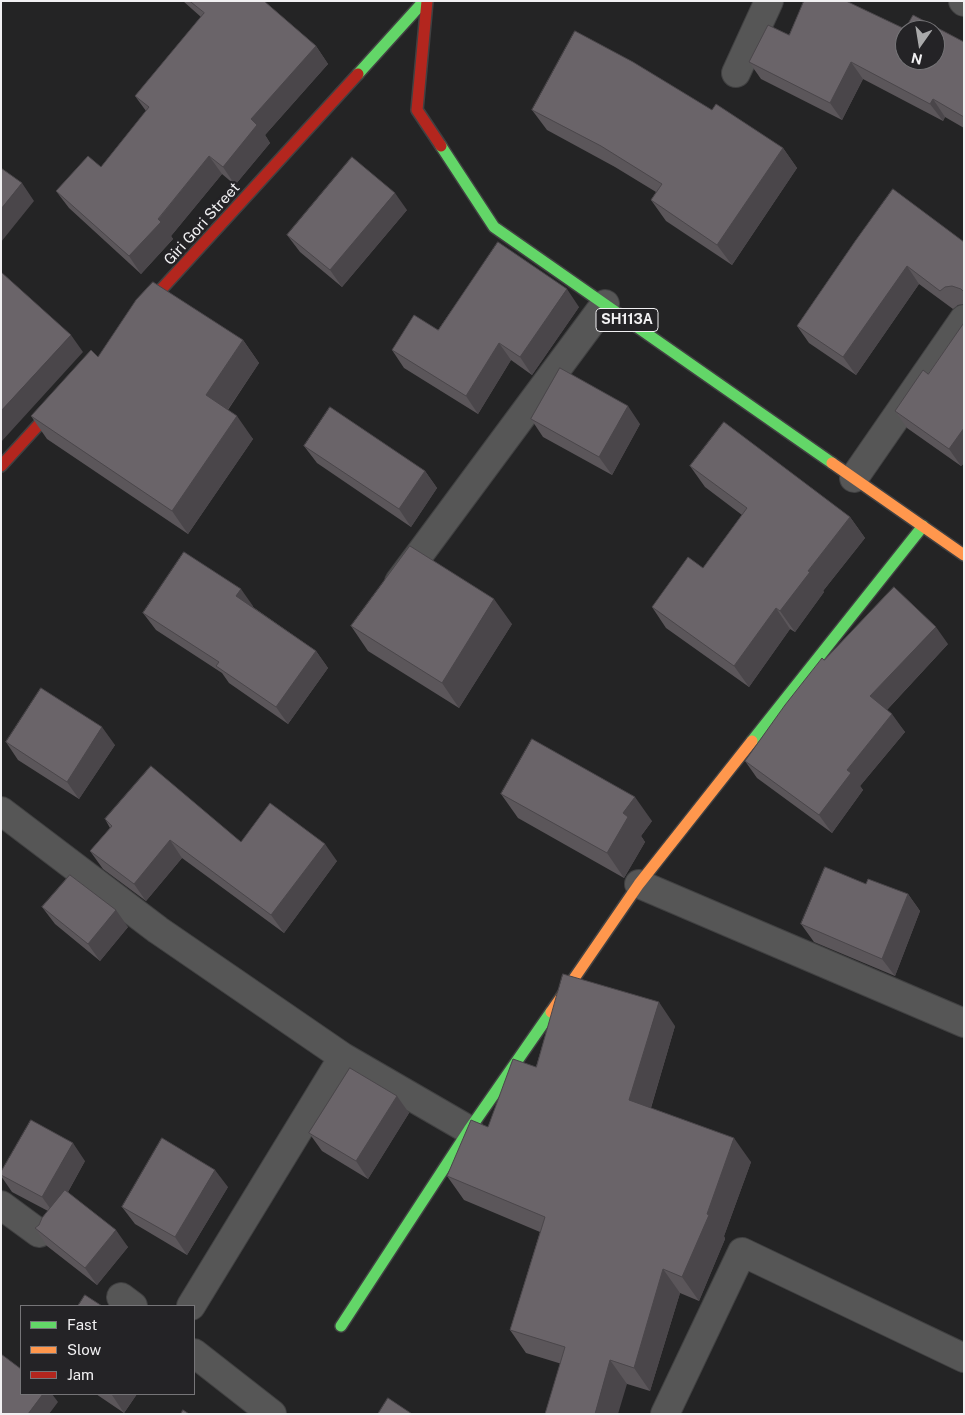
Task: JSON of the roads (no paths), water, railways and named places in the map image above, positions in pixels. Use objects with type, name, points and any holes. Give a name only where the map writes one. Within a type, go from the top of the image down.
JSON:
[{"type":"street","name":"SH113A","points":[[426,1],[417,110],[494,227],[964,555]]},
{"type":"street","name":"Giri Gori Street","points":[[129,326],[426,1]]},
{"type":"street","points":[[736,73],[769,1]]},
{"type":"street","points":[[383,603],[605,304]]},
{"type":"street","points":[[854,478],[964,319]]},
{"type":"street","points":[[1,466],[68,392]]},
{"type":"street","points":[[340,1326],[469,1130],[639,884],[923,526]]},
{"type":"street","points":[[1,811],[158,930],[343,1057],[469,1130]]},
{"type":"street","points":[[639,884],[964,1023]]},
{"type":"street","points":[[192,1305],[343,1057]]},
{"type":"street","points":[[1,1205],[39,1233]]},
{"type":"street","points":[[665,1414],[742,1252],[964,1358]]},
{"type":"street","points":[[195,1354],[272,1414]]}]
